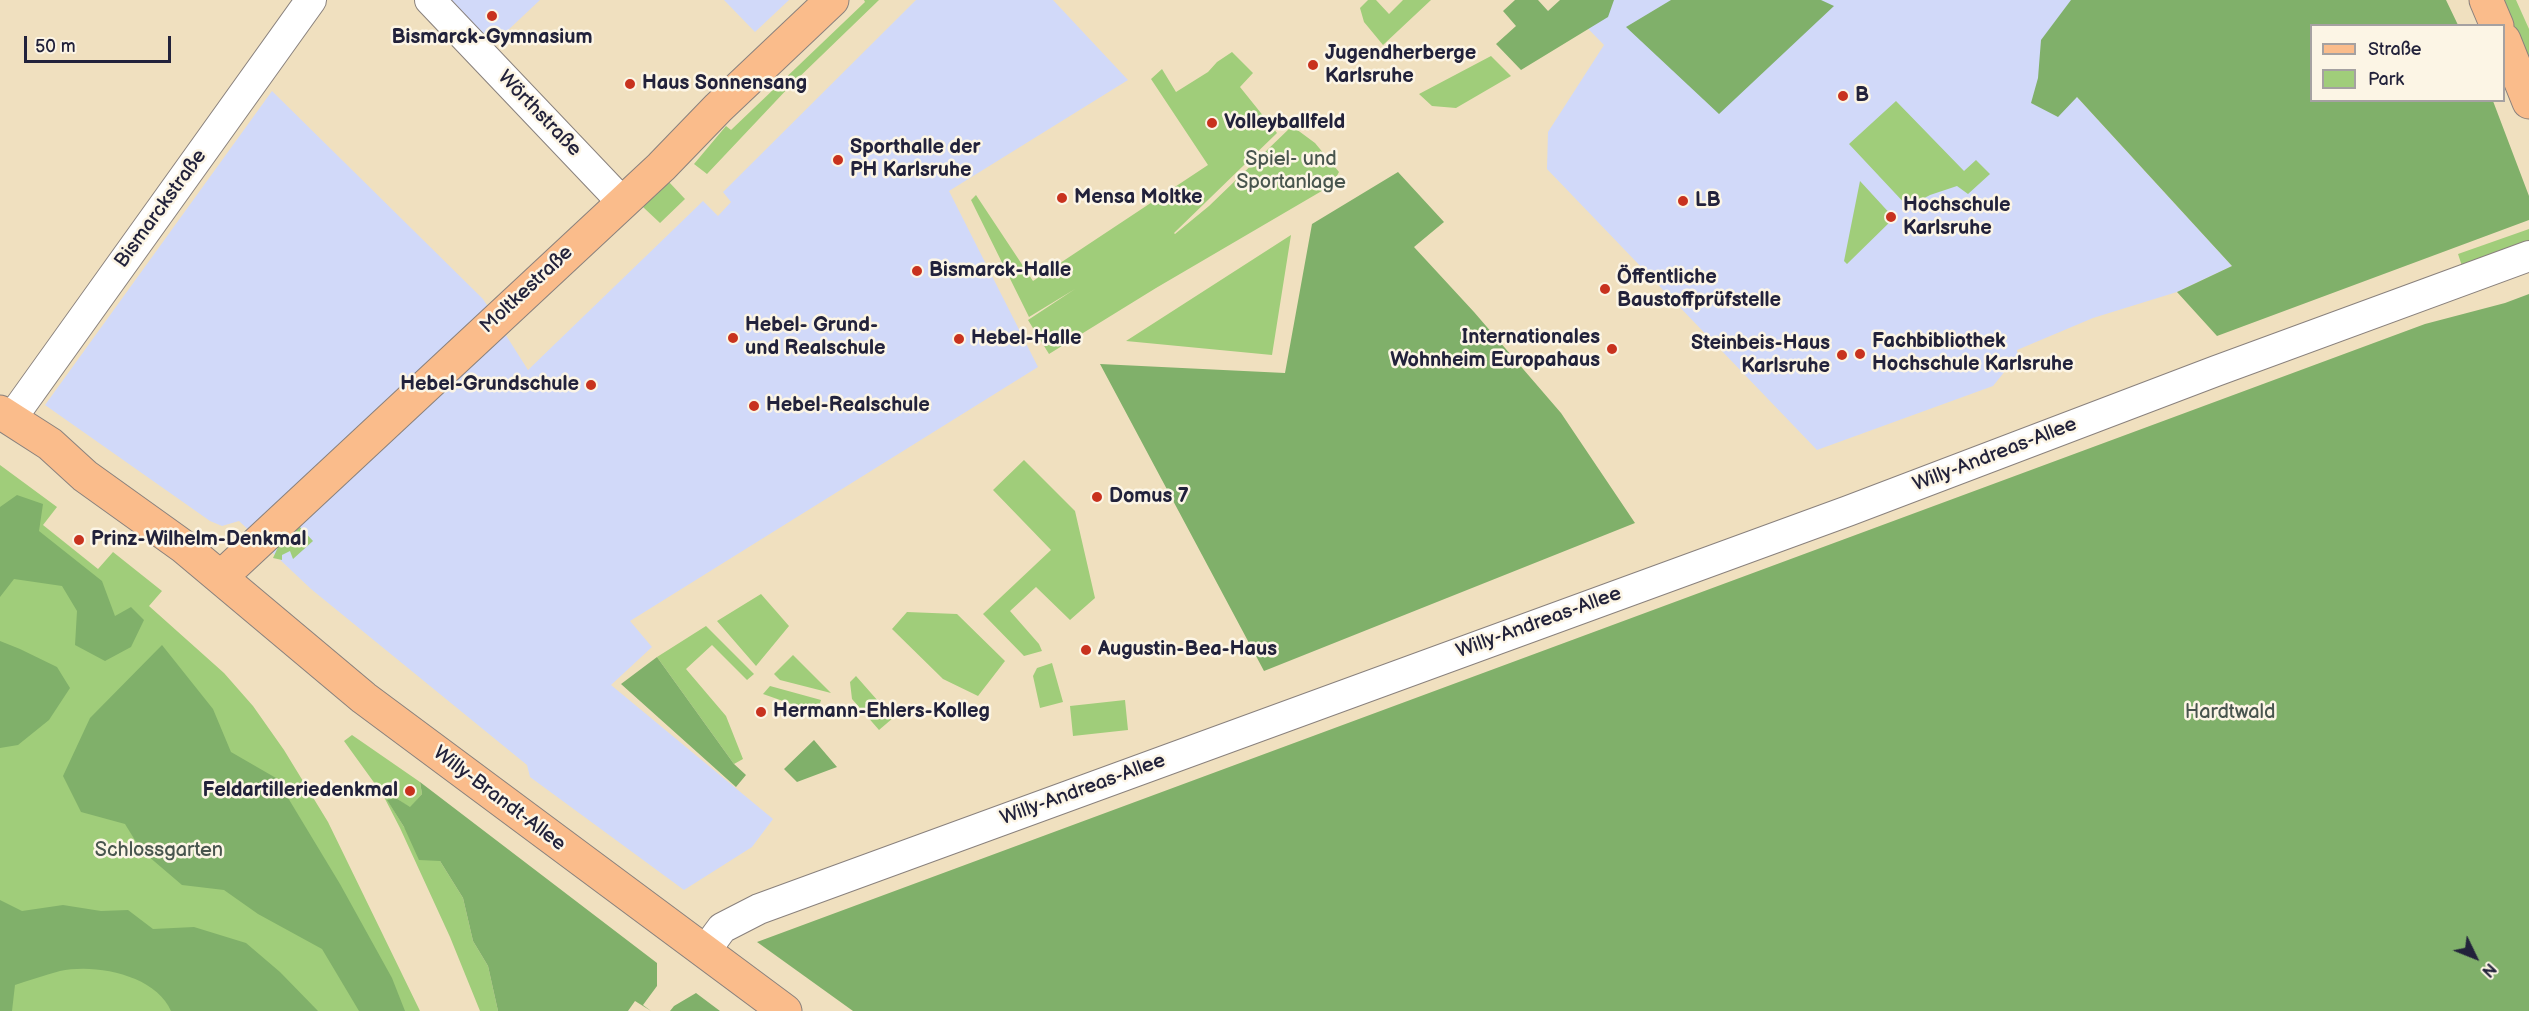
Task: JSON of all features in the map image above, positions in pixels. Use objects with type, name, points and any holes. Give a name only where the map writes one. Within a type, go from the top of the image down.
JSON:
[{"type":"main road","name":"Moltkestraße","points":[[221,577],[623,203],[832,0]]},
{"type":"main road","points":[[2486,0],[2496,24]]},
{"type":"main road","points":[[2505,42],[2529,102]]},
{"type":"main road","name":"Willy-Brandt-Allee","points":[[4,422],[50,444],[85,476],[221,577],[364,698],[785,1011]]},
{"type":"street","name":"Bismarckstraße","points":[[4,422],[311,0]]},
{"type":"street","name":"Wörthstraße","points":[[430,0],[623,203]]},
{"type":"street","name":"Willy-Andreas-Allee","points":[[705,951],[722,928],[759,909],[1848,512],[2529,256]]},
{"type":"street","name":"Willy-Andreas-Allee","points":[[2384,309],[2466,297],[2529,277]]},
{"type":"shaded area","name":"Bismarck-Gymnasium","points":[[445,0],[540,0],[489,48]]},
{"type":"shaded area","points":[[724,0],[789,0],[755,32]]},
{"type":"shaded area","points":[[916,0],[1053,0],[1128,80],[949,191],[1038,367],[630,621],[652,647],[611,685],[773,819],[752,847],[684,890],[530,777],[527,765],[311,589],[239,521],[222,526],[210,521],[45,405],[272,91],[483,299],[528,370],[703,201],[718,216],[731,202],[723,192]]},
{"type":"shaded area","name":"Hochschule Karlsruhe","points":[[1560,0],[2201,0],[2077,97],[2232,266],[2177,292],[2093,318],[2017,350],[2018,355],[1993,386],[1817,450],[1547,169],[1548,132],[1604,45]]},
{"type":"green space","points":[[864,0],[879,0],[791,85],[707,174],[694,164],[726,126],[731,130],[865,2]]},
{"type":"green space","points":[[1368,0],[1376,0],[1389,14],[1403,0],[1431,0],[1383,45],[1364,22],[1360,8]]},
{"type":"green space","points":[[1515,0],[1538,0],[1548,11],[1560,0],[1614,0],[1608,17],[1521,70],[1496,44],[1516,26],[1503,11]]},
{"type":"green space","points":[[1671,0],[1821,0],[1834,6],[1719,114],[1626,27]]},
{"type":"green space","points":[[2071,0],[2446,0],[2458,24],[2310,24],[2310,102],[2493,102],[2529,196],[2529,220],[2217,336],[2177,292],[2232,266],[2077,97],[2058,117],[2031,103],[2038,78],[2041,40]]},
{"type":"green space","points":[[2500,0],[2516,0],[2529,29],[2529,65]]},
{"type":"green space","name":"Spiel- und Sportanlage","points":[[1232,52],[1253,73],[1240,87],[1277,133],[1174,233],[1209,206],[1292,126],[1315,143],[1339,172],[1332,185],[1156,288],[1049,354],[1028,320],[1075,289],[1029,317],[971,200],[976,195],[1033,281],[1208,165],[1151,79],[1162,69],[1176,92],[1208,72],[1217,62]]},
{"type":"green space","points":[[1491,56],[1511,76],[1456,108],[1432,106],[1419,94]]},
{"type":"green space","points":[[1896,101],[1964,171],[1976,160],[1990,174],[1968,194],[1957,186],[1930,195],[1908,207],[1849,144]]},
{"type":"green space","points":[[1398,172],[1444,222],[1414,247],[1474,312],[1561,413],[1635,523],[1264,671],[1100,364],[1285,373],[1312,224]]},
{"type":"green space","points":[[1860,181],[1894,218],[1847,264],[1844,261]]},
{"type":"green space","points":[[669,182],[685,199],[660,223],[643,207]]},
{"type":"green space","points":[[2529,229],[2529,243],[2463,269],[2458,254]]},
{"type":"green space","points":[[1291,235],[1272,355],[1126,341]]},
{"type":"green space","name":"Hardtwald","points":[[2529,294],[2529,1011],[853,1011],[757,942],[2425,324],[2505,303]]},
{"type":"green space","points":[[1024,460],[1075,511],[1095,598],[1070,620],[1036,587],[1010,611],[1039,644],[1042,651],[1024,656],[983,614],[1051,550],[993,490]]},
{"type":"green space","name":"Schlossgarten","points":[[0,465],[57,507],[43,525],[98,569],[113,552],[162,591],[149,606],[224,673],[253,706],[284,750],[328,822],[420,1011],[0,1011]]},
{"type":"green space","points":[[17,495],[43,504],[39,531],[102,581],[115,616],[131,607],[144,620],[131,647],[105,661],[75,645],[77,611],[62,586],[14,579],[0,597],[0,507]]},
{"type":"green space","points":[[299,526],[313,541],[293,559],[290,551],[282,555],[282,560],[273,558],[279,545]]},
{"type":"green space","points":[[761,594],[789,626],[756,666],[717,621]]},
{"type":"green space","points":[[907,612],[957,614],[1005,661],[978,696],[943,679],[892,629]]},
{"type":"green space","points":[[706,626],[754,674],[747,680],[712,645],[686,669],[726,716],[743,759],[734,764],[657,657]]},
{"type":"green space","points":[[0,641],[57,667],[70,688],[49,720],[18,745],[0,748]]},
{"type":"green space","points":[[162,645],[213,709],[231,752],[276,778],[340,884],[392,978],[405,1011],[359,1011],[322,949],[258,914],[224,890],[182,885],[141,850],[125,824],[81,812],[63,776],[90,718]]},
{"type":"green space","points":[[793,655],[831,693],[780,680],[774,674]]},
{"type":"green space","points":[[657,657],[734,764],[746,775],[736,787],[621,684]]},
{"type":"green space","points":[[1052,663],[1063,702],[1040,708],[1033,676],[1037,668]]},
{"type":"green space","points":[[856,676],[893,718],[879,730],[852,699],[850,682]]},
{"type":"green space","points":[[770,686],[821,700],[817,713],[763,694]]},
{"type":"green space","points":[[1125,700],[1128,730],[1073,736],[1070,706]]},
{"type":"green space","points":[[352,735],[420,782],[422,794],[410,808],[396,798],[388,801],[404,827],[440,861],[463,898],[473,941],[488,966],[498,1011],[480,1011],[450,937],[400,828],[383,795],[344,741]]},
{"type":"green space","points":[[814,740],[837,767],[797,782],[784,769]]},
{"type":"green space","points":[[420,782],[657,963],[657,986],[643,1005],[651,1011],[635,1001],[628,1011],[498,1011],[488,966],[473,941],[463,898],[440,861],[419,860],[404,827],[387,800],[396,798],[410,807],[422,794]]},
{"type":"green space","points":[[0,900],[22,911],[63,905],[101,911],[128,910],[153,929],[194,927],[246,943],[280,972],[318,1011],[171,1011],[152,988],[139,980],[107,971],[74,969],[15,985],[12,1011],[0,1011]]},
{"type":"green space","points":[[696,993],[720,1011],[670,1011],[674,1006]]},
{"type":"place","name":"Bismarck-Gymnasium","points":[[492,16]]},
{"type":"place","name":"Jugendherberge Karlsruhe","points":[[1313,65]]},
{"type":"place","name":"Haus Sonnensang","points":[[630,84]]},
{"type":"place","name":"B","points":[[1843,96]]},
{"type":"place","name":"Volleyballfeld","points":[[1212,123]]},
{"type":"place","name":"Sporthalle der PH Karlsruhe","points":[[838,160]]},
{"type":"place","name":"Mensa Moltke","points":[[1062,198]]},
{"type":"place","name":"LB","points":[[1683,201]]},
{"type":"place","name":"Hochschule Karlsruhe","points":[[1891,217]]},
{"type":"place","name":"Bismarck-Halle","points":[[917,271]]},
{"type":"place","name":"Öffentliche Baustoffprüfstelle","points":[[1605,289]]},
{"type":"place","name":"Hebel- Grund- und Realschule","points":[[733,338]]},
{"type":"place","name":"Hebel-Halle","points":[[959,339]]},
{"type":"place","name":"Internationales Wohnheim Europahaus","points":[[1612,349]]},
{"type":"place","name":"Fachbibliothek Hochschule Karlsruhe","points":[[1860,354]]},
{"type":"place","name":"Steinbeis-Haus Karlsruhe","points":[[1842,355]]},
{"type":"place","name":"Hebel-Grundschule","points":[[591,385]]},
{"type":"place","name":"Hebel-Realschule","points":[[754,406]]},
{"type":"place","name":"Domus 7","points":[[1097,497]]},
{"type":"place","name":"Prinz-Wilhelm-Denkmal","points":[[79,540]]},
{"type":"place","name":"Augustin-Bea-Haus","points":[[1086,650]]},
{"type":"place","name":"Hermann-Ehlers-Kolleg","points":[[761,712]]},
{"type":"place","name":"Feldartilleriedenkmal","points":[[410,791]]}]
